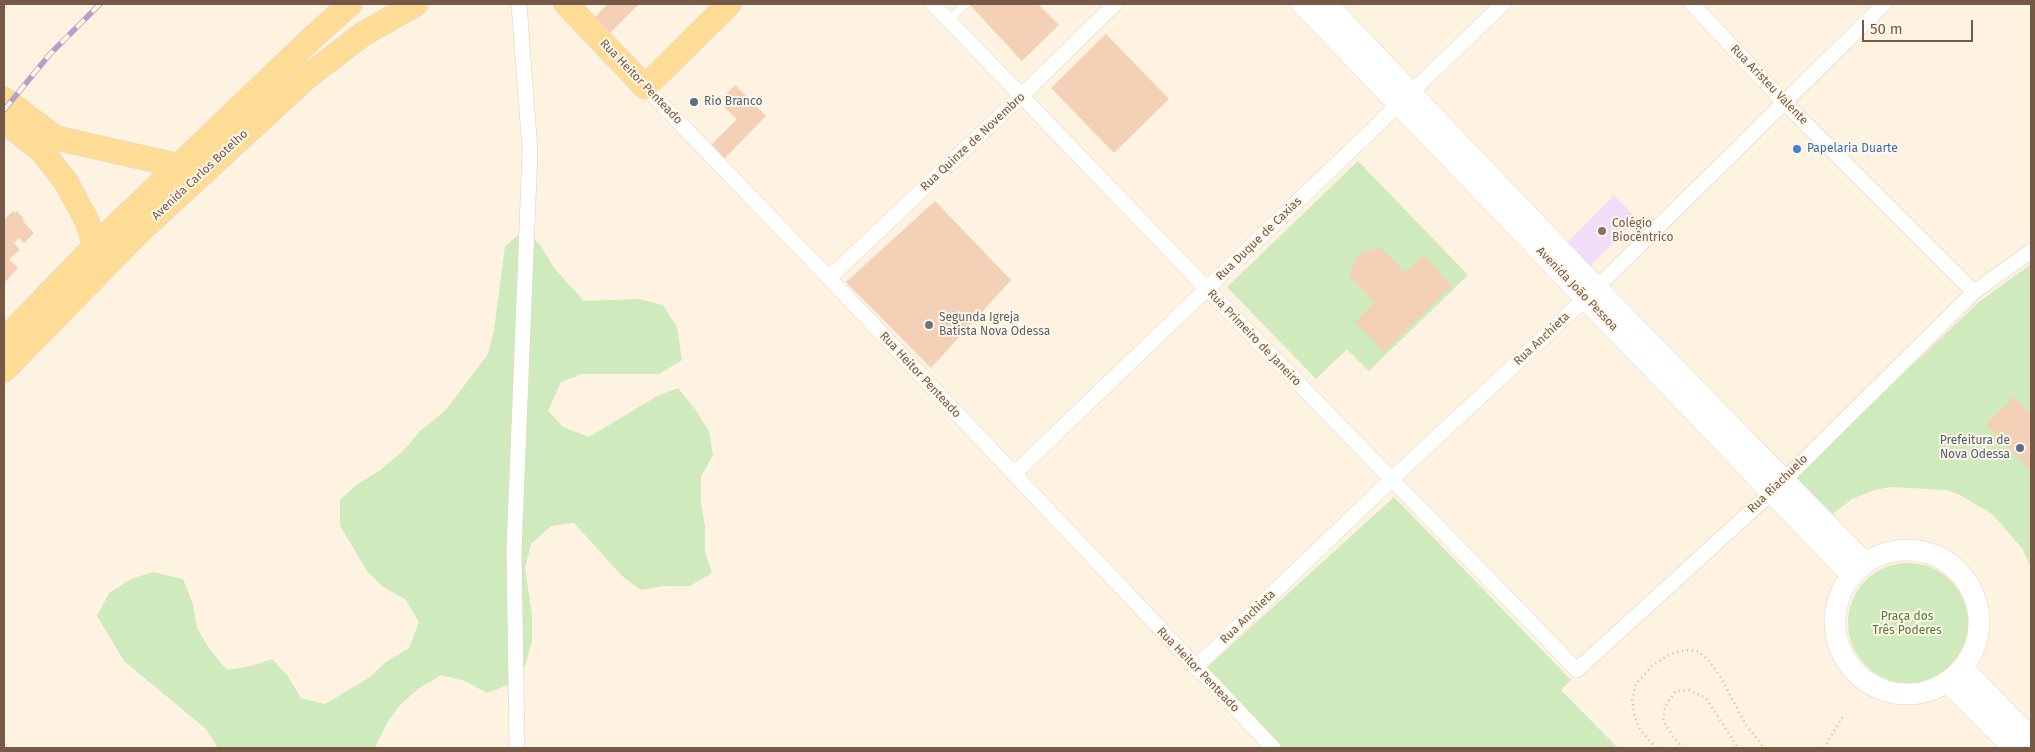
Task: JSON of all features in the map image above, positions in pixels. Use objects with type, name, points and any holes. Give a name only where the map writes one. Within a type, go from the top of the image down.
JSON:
[{"type":"main road","name":"Avenida Carlos Botelho","points":[[4,340],[95,246],[350,4]]},
{"type":"main road","name":"Avenida Carlos Botelho","points":[[4,370],[139,232],[307,77],[363,34],[416,4]]},
{"type":"main road","name":"Rua Heitor Penteado","points":[[566,4],[645,87]]},
{"type":"main road","points":[[645,87],[729,4]]},
{"type":"main road","name":"Avenida João Pessoa","points":[[1304,4],[1361,52],[1720,428],[1858,569]]},
{"type":"main road","name":"Avenida João Pessoa","points":[[1327,4],[1361,52]]},
{"type":"main road","points":[[4,99],[56,138],[180,166]]},
{"type":"main road","points":[[4,121],[42,151],[66,182],[87,221],[95,246]]},
{"type":"main road","points":[[1916,550],[1941,558],[1962,575],[1974,597],[1979,621],[1975,646],[1955,675],[1939,687],[1920,693],[1901,694],[1882,689],[1857,674],[1840,649],[1835,620],[1838,601],[1845,583],[1858,569],[1884,553],[1916,550]]},
{"type":"main road","points":[[1955,675],[2031,738]]},
{"type":"main road","points":[[1955,675],[2014,748]]},
{"type":"street","points":[[517,748],[514,551],[530,151],[519,4]]},
{"type":"street","name":"Rua Primeiro de Janeiro","points":[[934,4],[1207,289],[1577,670]]},
{"type":"street","name":"Rua Quinze de Novembro","points":[[829,278],[1115,4]]},
{"type":"street","name":"Rua Duque de Caxias","points":[[1014,474],[1503,4]]},
{"type":"street","name":"Rua Aristeu Valente","points":[[1692,4],[1785,102],[1974,292]]},
{"type":"street","name":"Rua Anchieta","points":[[1195,668],[1392,479],[1591,293],[1884,4]]},
{"type":"street","name":"Rua Heitor Penteado","points":[[645,87],[829,278],[1195,668],[1273,748]]},
{"type":"street","name":"Rua Riachuelo","points":[[1577,670],[1777,486],[1974,292],[2031,251]]},
{"type":"lane","points":[[948,20],[966,4]]},
{"type":"path","points":[[1656,748],[1640,730],[1634,714],[1632,699],[1636,684],[1652,666],[1670,654],[1686,650],[1698,651],[1709,660],[1721,678],[1746,725],[1764,748]]},
{"type":"path","points":[[1683,748],[1674,738],[1663,720],[1665,706],[1676,691],[1689,690],[1706,698],[1738,748]]},
{"type":"path","points":[[1824,748],[1843,716]]},
{"type":"shaded area","name":"Colégio Biocêntrico","points":[[1614,195],[1637,219],[1590,266],[1567,243]]},
{"type":"green space","points":[[1358,161],[1468,275],[1369,371],[1347,349],[1316,379],[1227,287]]},
{"type":"green space","points":[[525,229],[541,246],[554,268],[584,301],[639,299],[663,305],[677,327],[682,360],[659,374],[582,374],[561,382],[548,411],[563,427],[589,437],[657,396],[678,388],[695,409],[709,431],[713,455],[701,477],[701,503],[705,526],[705,552],[712,573],[690,586],[664,586],[641,590],[622,576],[574,523],[551,526],[531,544],[525,568],[532,615],[532,640],[526,664],[508,685],[487,693],[465,681],[441,675],[418,689],[401,704],[387,723],[375,748],[218,748],[206,729],[124,661],[97,616],[109,593],[131,579],[153,572],[183,579],[193,604],[197,628],[210,650],[227,670],[251,666],[272,659],[287,675],[301,698],[325,704],[370,677],[386,662],[409,648],[419,622],[405,599],[383,587],[367,571],[340,526],[340,500],[356,485],[379,471],[403,451],[421,430],[445,411],[488,354],[494,330],[505,246]]},
{"type":"green space","points":[[2031,264],[2031,568],[2022,548],[1992,514],[1960,495],[1946,490],[1891,487],[1874,490],[1852,499],[1829,517],[1792,479],[1979,302]]},
{"type":"green space","points":[[1394,497],[1571,680],[1561,690],[1618,748],[1282,748],[1205,669]]},
{"type":"green space","name":"Praça dos Três Poderes","points":[[1908,563],[1931,567],[1951,580],[1964,600],[1968,623],[1964,646],[1951,666],[1931,679],[1908,683],[1885,679],[1865,666],[1852,646],[1848,623],[1852,600],[1865,580],[1885,567]]},
{"type":"building","points":[[608,4],[639,4],[608,35],[592,20]]},
{"type":"building","points":[[969,4],[1038,4],[1059,25],[1022,61]]},
{"type":"building","points":[[1106,34],[1169,99],[1114,153],[1051,88]]},
{"type":"building","points":[[735,85],[766,116],[724,159],[710,146],[737,119],[724,107],[724,96]]},
{"type":"building","name":"Segunda Igreja Batista Nova Odessa","points":[[935,201],[1011,280],[931,368],[846,282]]},
{"type":"building","points":[[13,211],[15,213],[17,211],[34,233],[24,243],[19,238],[14,243],[20,250],[9,259],[18,268],[4,283],[4,220]]},
{"type":"building","points":[[1380,247],[1405,273],[1424,255],[1452,286],[1384,352],[1355,322],[1375,302],[1349,276],[1357,255]]},
{"type":"building","name":"Prefeitura de Nova Odessa","points":[[2014,397],[2031,414],[2031,471],[1986,424]]},
{"type":"railway","points":[[4,110],[50,54],[100,4]]},
{"type":"place","name":"Rio Branco","points":[[694,102]]},
{"type":"place","name":"Papelaria Duarte","points":[[1797,149]]},
{"type":"place","name":"Colégio Biocêntrico","points":[[1602,231]]},
{"type":"place","name":"Segunda Igreja Batista Nova Odessa","points":[[929,325]]},
{"type":"place","name":"Prefeitura de Nova Odessa","points":[[2020,448]]}]
